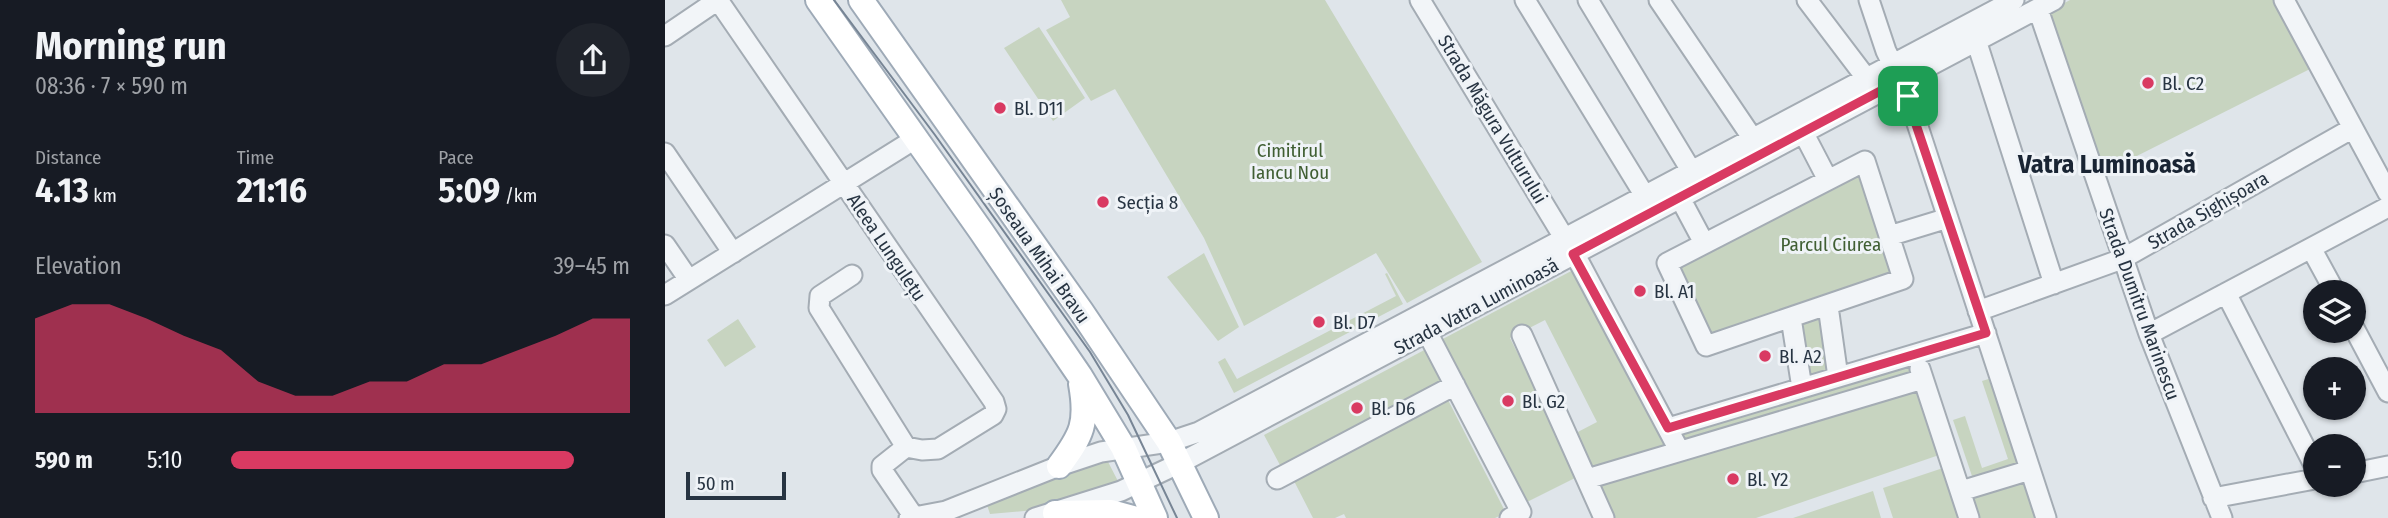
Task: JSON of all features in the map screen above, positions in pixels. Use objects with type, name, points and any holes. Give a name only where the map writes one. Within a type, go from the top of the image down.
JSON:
[{"type":"main road","name":"Șoseaua Mihai Bravu","points":[[818,0],[1080,376],[1133,446],[1148,478],[1155,518]]},
{"type":"main road","name":"Șoseaua Mihai Bravu","points":[[860,0],[1081,311],[1175,452],[1206,518]]},
{"type":"main road","points":[[1059,466],[1076,442],[1084,421],[1080,376]]},
{"type":"main road","points":[[1045,516],[1111,512],[1133,518]]},
{"type":"street","name":"Aleea Lungulețu","points":[[665,36],[718,0],[994,402],[996,409],[993,415],[938,449],[906,447]]},
{"type":"street","name":"Strada Măgura Vulturului","points":[[1420,0],[1569,247],[1679,450]]},
{"type":"street","points":[[1525,0],[1645,196]]},
{"type":"street","points":[[1588,0],[1692,172]]},
{"type":"street","points":[[1658,0],[1753,139]]},
{"type":"street","points":[[1807,0],[1867,79]]},
{"type":"street","points":[[1869,0],[1886,51],[1898,73],[1948,218],[2046,518]]},
{"type":"street","name":"Strada Vatra Luminoasă","points":[[1045,516],[1148,478],[1199,432],[1569,247],[1680,198],[1803,132],[2014,0]]},
{"type":"street","points":[[2284,0],[2388,193]]},
{"type":"street","name":"Strada Vatra Luminoasă","points":[[912,518],[948,514],[1059,466],[1133,446],[1175,452],[1427,332],[1569,247],[1645,196],[1867,79],[1898,73],[1976,40],[2046,4]]},
{"type":"street","name":"Strada Dumitru Marinescu","points":[[2046,4],[2122,259],[2222,518]]},
{"type":"street","points":[[1976,40],[2055,284]]},
{"type":"street","name":"Strada Sighișoara","points":[[1979,311],[2122,259],[2353,128]]},
{"type":"street","points":[[1803,132],[1828,180]]},
{"type":"street","points":[[665,295],[915,139]]},
{"type":"street","points":[[665,153],[733,253]]},
{"type":"street","points":[[1865,161],[1889,236],[1903,279],[1706,346],[1667,263],[1865,161]]},
{"type":"street","points":[[1680,198],[1704,243]]},
{"type":"street","points":[[2149,334],[2388,207]]},
{"type":"street","points":[[1889,236],[1948,218]]},
{"type":"street","points":[[665,245],[689,280]]},
{"type":"street","points":[[2311,248],[2328,280]]},
{"type":"street","points":[[852,275],[820,296],[819,308],[906,447],[885,462],[882,470],[912,518]]},
{"type":"street","points":[[2225,293],[2303,444]]},
{"type":"street","points":[[1828,306],[1838,377]]},
{"type":"street","points":[[1791,318],[1802,388]]},
{"type":"street","points":[[1427,332],[1521,512],[1510,518]]},
{"type":"street","points":[[1668,428],[1986,333]]},
{"type":"street","points":[[1522,335],[1604,518]]},
{"type":"street","points":[[2362,343],[2388,392]]},
{"type":"street","points":[[1915,355],[1969,518]]},
{"type":"street","points":[[1587,479],[1923,379]]},
{"type":"street","points":[[1277,479],[1455,385]]},
{"type":"street","points":[[2366,470],[2388,466]]},
{"type":"street","points":[[1961,491],[2030,470]]},
{"type":"street","points":[[2213,498],[2303,482]]},
{"type":"street","points":[[948,514],[967,518]]},
{"type":"green space","name":"Cimitirul Iancu Nou","points":[[1061,0],[1325,0],[1482,262],[1407,303],[1376,253],[1244,326],[1204,238],[1115,89],[1091,101],[1046,30],[1070,17]]},
{"type":"green space","points":[[2070,0],[2275,0],[2312,68],[2101,174],[2048,12]]},
{"type":"green space","points":[[1039,27],[1085,98],[1053,121],[1004,48]]},
{"type":"green space","name":"Parcul Ciurea","points":[[1863,167],[1898,277],[1825,304],[1836,375],[1804,385],[1792,315],[1708,342],[1671,265]]},
{"type":"green space","points":[[1204,253],[1239,327],[1218,341],[1167,277]]},
{"type":"green space","points":[[1575,269],[1669,447],[1590,472],[1572,435],[1597,422],[1545,320],[1510,338],[1579,476],[1523,504],[1439,341]]},
{"type":"green space","points":[[1387,273],[1403,304],[1234,393],[1218,362],[1225,358],[1237,379],[1396,296],[1385,274]]},
{"type":"green space","points":[[738,319],[756,347],[725,367],[707,340]]},
{"type":"green space","name":"Bl. D6","points":[[1430,347],[1447,379],[1281,467],[1264,435]]},
{"type":"green space","points":[[1912,359],[1918,376],[1681,445],[1674,430]]},
{"type":"green space","points":[[1995,377],[2023,467],[1974,482],[1953,420],[1965,416],[1982,468],[2008,459],[1982,381]]},
{"type":"green space","points":[[1918,387],[1942,454],[1756,518],[1615,518],[1599,482]]},
{"type":"green space","points":[[1448,400],[1506,513],[1495,518],[1346,518],[1344,514],[1335,518],[1313,518],[1294,481]]},
{"type":"green space","points":[[1104,454],[1121,487],[1057,508],[990,514],[985,499]]},
{"type":"green space","points":[[1946,467],[1961,518],[1893,518],[1883,488]]},
{"type":"green space","points":[[2025,476],[2039,518],[1978,518],[1971,494]]},
{"type":"green space","points":[[1873,491],[1881,518],[1793,518]]},
{"type":"tram line","points":[[834,0],[935,135],[1090,352],[1128,415],[1177,518]]},
{"type":"place","name":"Bl. C2","points":[[2148,83]]},
{"type":"place","name":"Bl. D11","points":[[1000,108]]},
{"type":"place","name":"Secția 8","points":[[1103,202]]},
{"type":"place","name":"Bl. A1","points":[[1640,291]]},
{"type":"place","name":"Bl. D7","points":[[1319,322]]},
{"type":"place","name":"Bl. A2","points":[[1765,356]]},
{"type":"place","name":"Bl. G2","points":[[1508,401]]},
{"type":"place","name":"Bl. D6","points":[[1357,408]]},
{"type":"place","name":"Bl. Y2","points":[[1733,479]]},
{"type":"district","name":"Vatra Luminoasă","points":[[2107,164]]},
{"type":"route","points":[[1901,80],[1908,96],[1986,333],[1668,428],[1573,254],[1901,80]]}]
